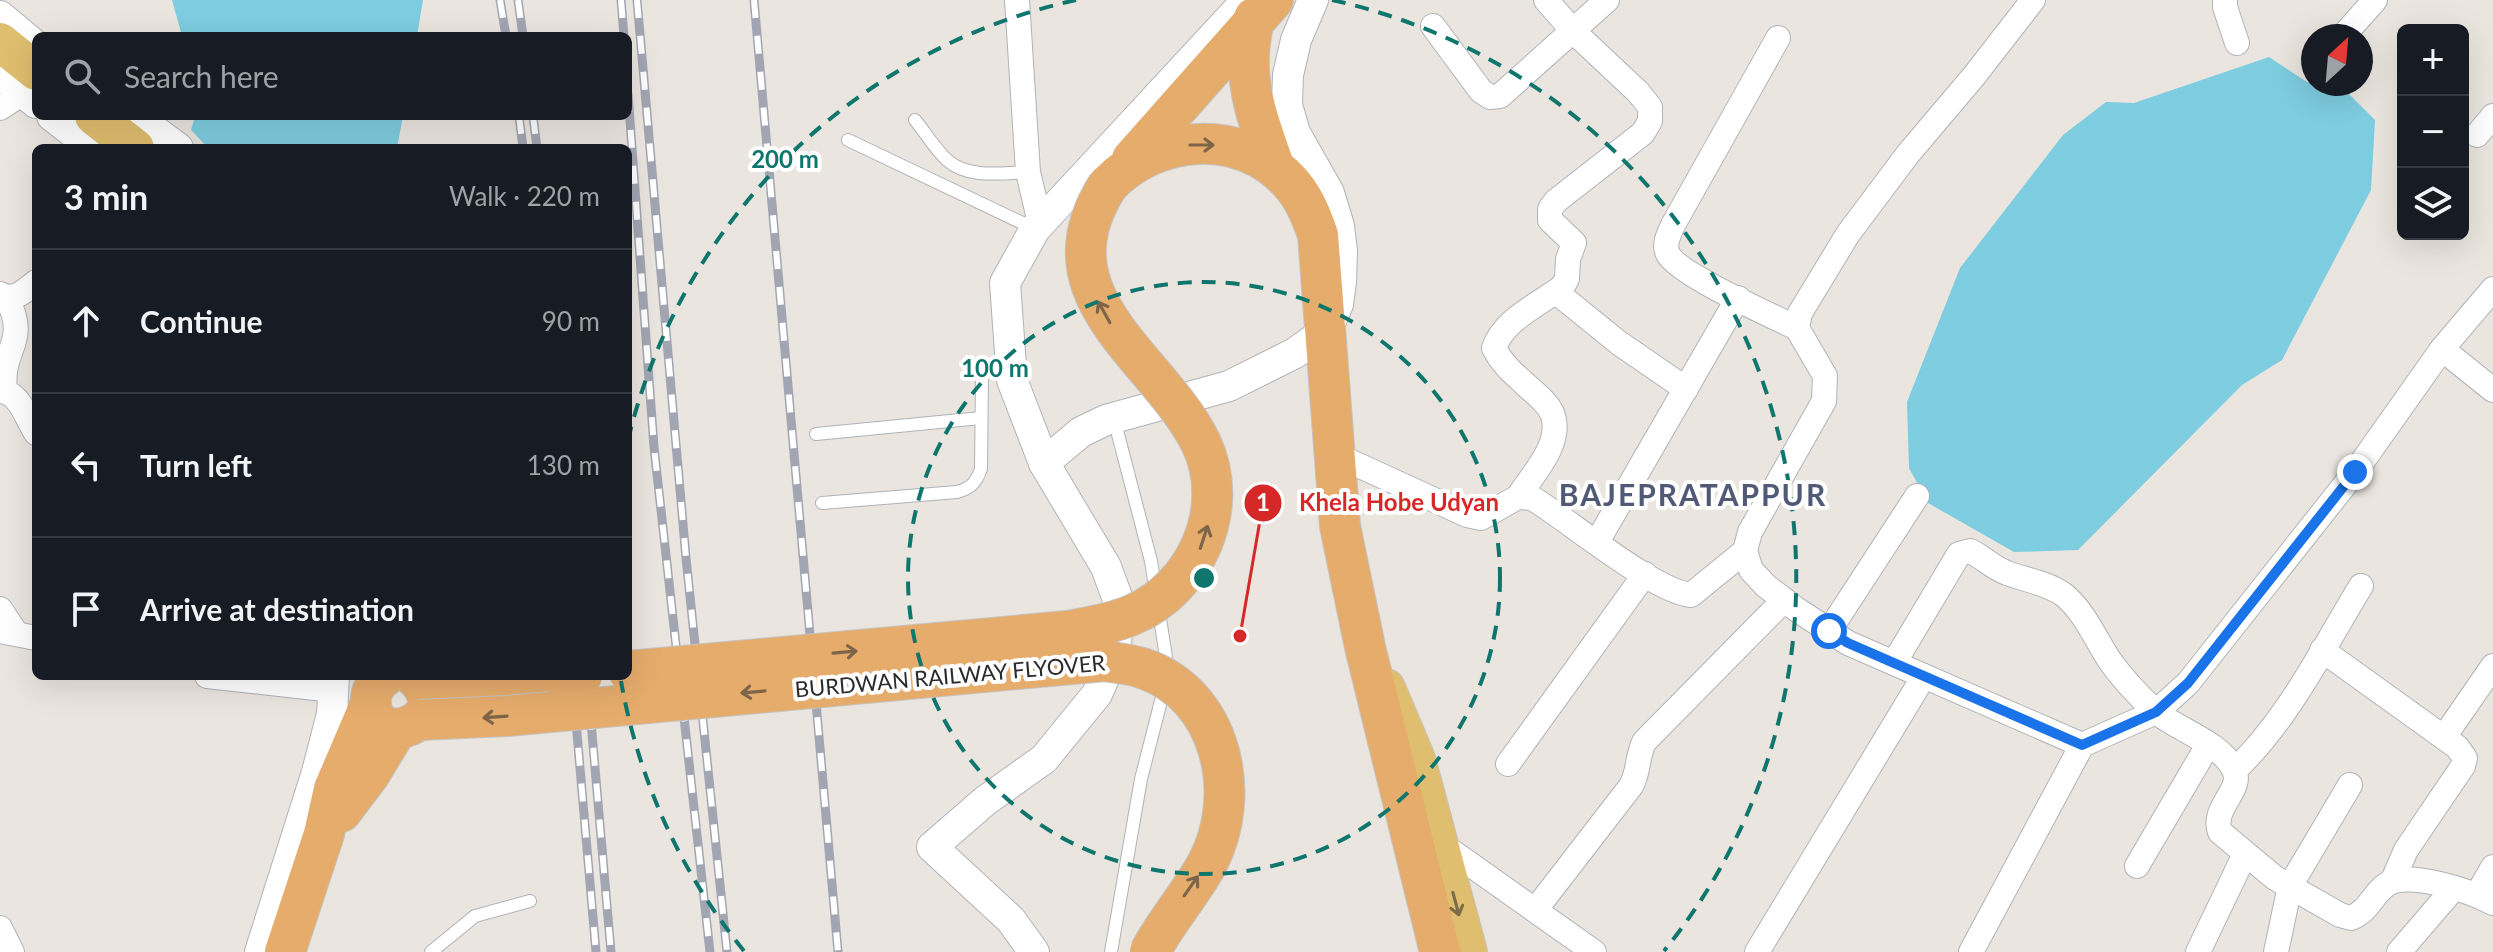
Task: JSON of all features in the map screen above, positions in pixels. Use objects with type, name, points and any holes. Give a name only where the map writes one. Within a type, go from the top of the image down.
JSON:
[{"type":"highway","points":[[1258,6],[1249,56],[1250,81],[1255,112],[1274,166]]},
{"type":"highway","name":"BURDWAN RAILWAY FLYOVER","points":[[632,671],[1067,631],[1133,615],[1161,598],[1184,576],[1199,552],[1211,517],[1210,469],[1200,442],[1180,412],[1113,327],[1091,286],[1086,248],[1090,222],[1098,201],[1258,6]]},
{"type":"highway","points":[[1116,177],[1158,151],[1204,144],[1246,151],[1274,166],[1299,193],[1318,235],[1340,526],[1365,647],[1435,933]]},
{"type":"highway","name":"BURDWAN RAILWAY FLYOVER","points":[[382,693],[507,716],[1105,661],[1143,668],[1189,698],[1209,723],[1220,751],[1225,790],[1221,830],[1207,864],[1150,952]]},
{"type":"highway","points":[[285,952],[324,834],[369,775],[382,693],[537,680]]},
{"type":"main road","points":[[0,42],[24,94]]},
{"type":"main road","points":[[99,120],[130,144]]},
{"type":"main road","points":[[1365,647],[1405,729],[1440,843],[1468,952]]},
{"type":"street","points":[[1017,0],[1028,172],[1037,226]]},
{"type":"street","points":[[1044,463],[1081,432],[1114,417],[1229,386],[1295,353],[1327,330],[1338,304],[1341,282],[1339,226],[1329,193],[1295,133],[1287,105],[1288,75],[1296,40],[1313,0]]},
{"type":"street","points":[[1334,454],[1467,515],[1481,518],[1518,497],[1548,450],[1555,432],[1552,413],[1541,398],[1501,362],[1494,348],[1498,337],[1508,326],[1556,292],[1567,279],[1568,259],[1574,243],[1550,220],[1550,209],[1643,133],[1650,121],[1650,107],[1546,0]]},
{"type":"street","points":[[1433,26],[1481,91],[1490,97],[1500,96],[1607,0]]},
{"type":"street","points":[[1797,328],[1800,313],[1848,234],[1908,154],[2033,0]]},
{"type":"street","points":[[2225,0],[2237,43]]},
{"type":"street","points":[[2354,24],[2375,0]]},
{"type":"street","points":[[1034,952],[1011,920],[932,847],[978,807],[1044,759],[1097,694],[1115,653],[1120,605],[1106,567],[1044,463],[1012,380],[1005,283],[1037,226],[1258,6]]},
{"type":"street","points":[[0,16],[32,43]]},
{"type":"street","points":[[1778,38],[1667,240],[1666,251],[1674,262],[1797,328],[1825,376],[1824,401],[1750,532],[1745,551],[1751,570],[1784,600],[1848,643],[2082,745]]},
{"type":"street","points":[[0,73],[24,94]]},
{"type":"street","points":[[57,120],[88,144]]},
{"type":"street","points":[[140,120],[173,144]]},
{"type":"street","points":[[4,296],[15,297],[32,285]]},
{"type":"street","points":[[1971,952],[2082,745],[2156,712],[2188,683],[2355,472],[2442,349],[2493,289]]},
{"type":"street","points":[[1556,292],[1619,343],[1686,389]]},
{"type":"street","points":[[4,296],[17,317],[18,331],[3,366],[3,391],[16,398],[32,426]]},
{"type":"street","points":[[1597,542],[1738,298]]},
{"type":"street","points":[[2442,349],[2493,390]]},
{"type":"street","points":[[1829,631],[1917,496]]},
{"type":"street","points":[[1518,497],[1532,498],[1678,593],[1691,595],[1745,551]]},
{"type":"street","points":[[1894,663],[1959,554],[1970,551],[2004,572],[2065,596],[2112,664],[2156,712],[2223,756],[2235,770],[2236,779],[2220,811],[2217,822],[2220,832],[2290,886],[2340,915],[2351,918],[2363,913],[2384,886],[2393,880],[2404,879],[2475,895]]},
{"type":"street","points":[[1508,764],[1645,574]]},
{"type":"street","points":[[2235,770],[2266,736],[2361,586]]},
{"type":"street","points":[[1536,909],[1631,786],[1644,742],[1784,600]]},
{"type":"street","points":[[0,609],[17,634]]},
{"type":"street","points":[[2322,650],[2464,753],[2463,766],[2406,850],[2393,880]]},
{"type":"street","points":[[2444,737],[2493,666]]},
{"type":"street","points":[[1757,952],[1924,676]]},
{"type":"street","points":[[248,680],[382,693]]},
{"type":"street","points":[[260,952],[317,772],[332,714],[382,693]]},
{"type":"street","points":[[2137,866],[2208,745]]},
{"type":"street","points":[[2276,952],[2290,886],[2350,785]]},
{"type":"street","points":[[1440,843],[1594,952]]},
{"type":"street","points":[[2198,952],[2245,854]]},
{"type":"street","points":[[2399,952],[2475,895],[2493,867]]},
{"type":"street","points":[[0,928],[12,952]]},
{"type":"lane","points":[[915,120],[947,160],[961,169],[978,173],[1028,172]]},
{"type":"lane","points":[[848,140],[1037,226]]},
{"type":"lane","points":[[822,503],[957,492],[969,488],[977,482],[981,469],[982,372],[992,364],[1011,364]]},
{"type":"lane","points":[[1111,952],[1141,779],[1162,697],[1166,657],[1151,561],[1114,417]]},
{"type":"lane","points":[[816,434],[981,418]]},
{"type":"lane","points":[[431,952],[475,916],[530,901]]},
{"type":"water","points":[[172,0],[423,0],[418,32],[181,32]]},
{"type":"water","points":[[2269,57],[2301,78],[2301,96],[2351,96],[2375,120],[2371,190],[2282,360],[2242,385],[2078,550],[2014,552],[1928,503],[1909,468],[1907,402],[1960,268],[2063,135],[2106,102],[2134,103]]},
{"type":"water","points":[[194,120],[402,120],[398,144],[204,144],[191,130]]},
{"type":"railway","points":[[500,0],[505,32]]},
{"type":"railway","points":[[518,0],[522,32]]},
{"type":"railway","points":[[621,0],[624,32]]},
{"type":"railway","points":[[637,0],[686,558],[727,952]]},
{"type":"railway","points":[[754,0],[838,952]]},
{"type":"railway","points":[[520,120],[522,144]]},
{"type":"railway","points":[[534,120],[536,144]]},
{"type":"railway","points":[[630,120],[632,144]]},
{"type":"railway","points":[[632,148],[654,447],[710,952]]},
{"type":"railway","points":[[572,680],[596,952]]},
{"type":"railway","points":[[587,680],[611,952]]},
{"type":"place","name":"Khela Hobe Udyan","points":[[1240,636]]},
{"type":"district","name":"BAJEPRATAPPUR","points":[[1693,496]]},
{"type":"route","points":[[1829,631],[1848,643],[2082,745],[2156,712],[2188,683],[2355,472]]}]
